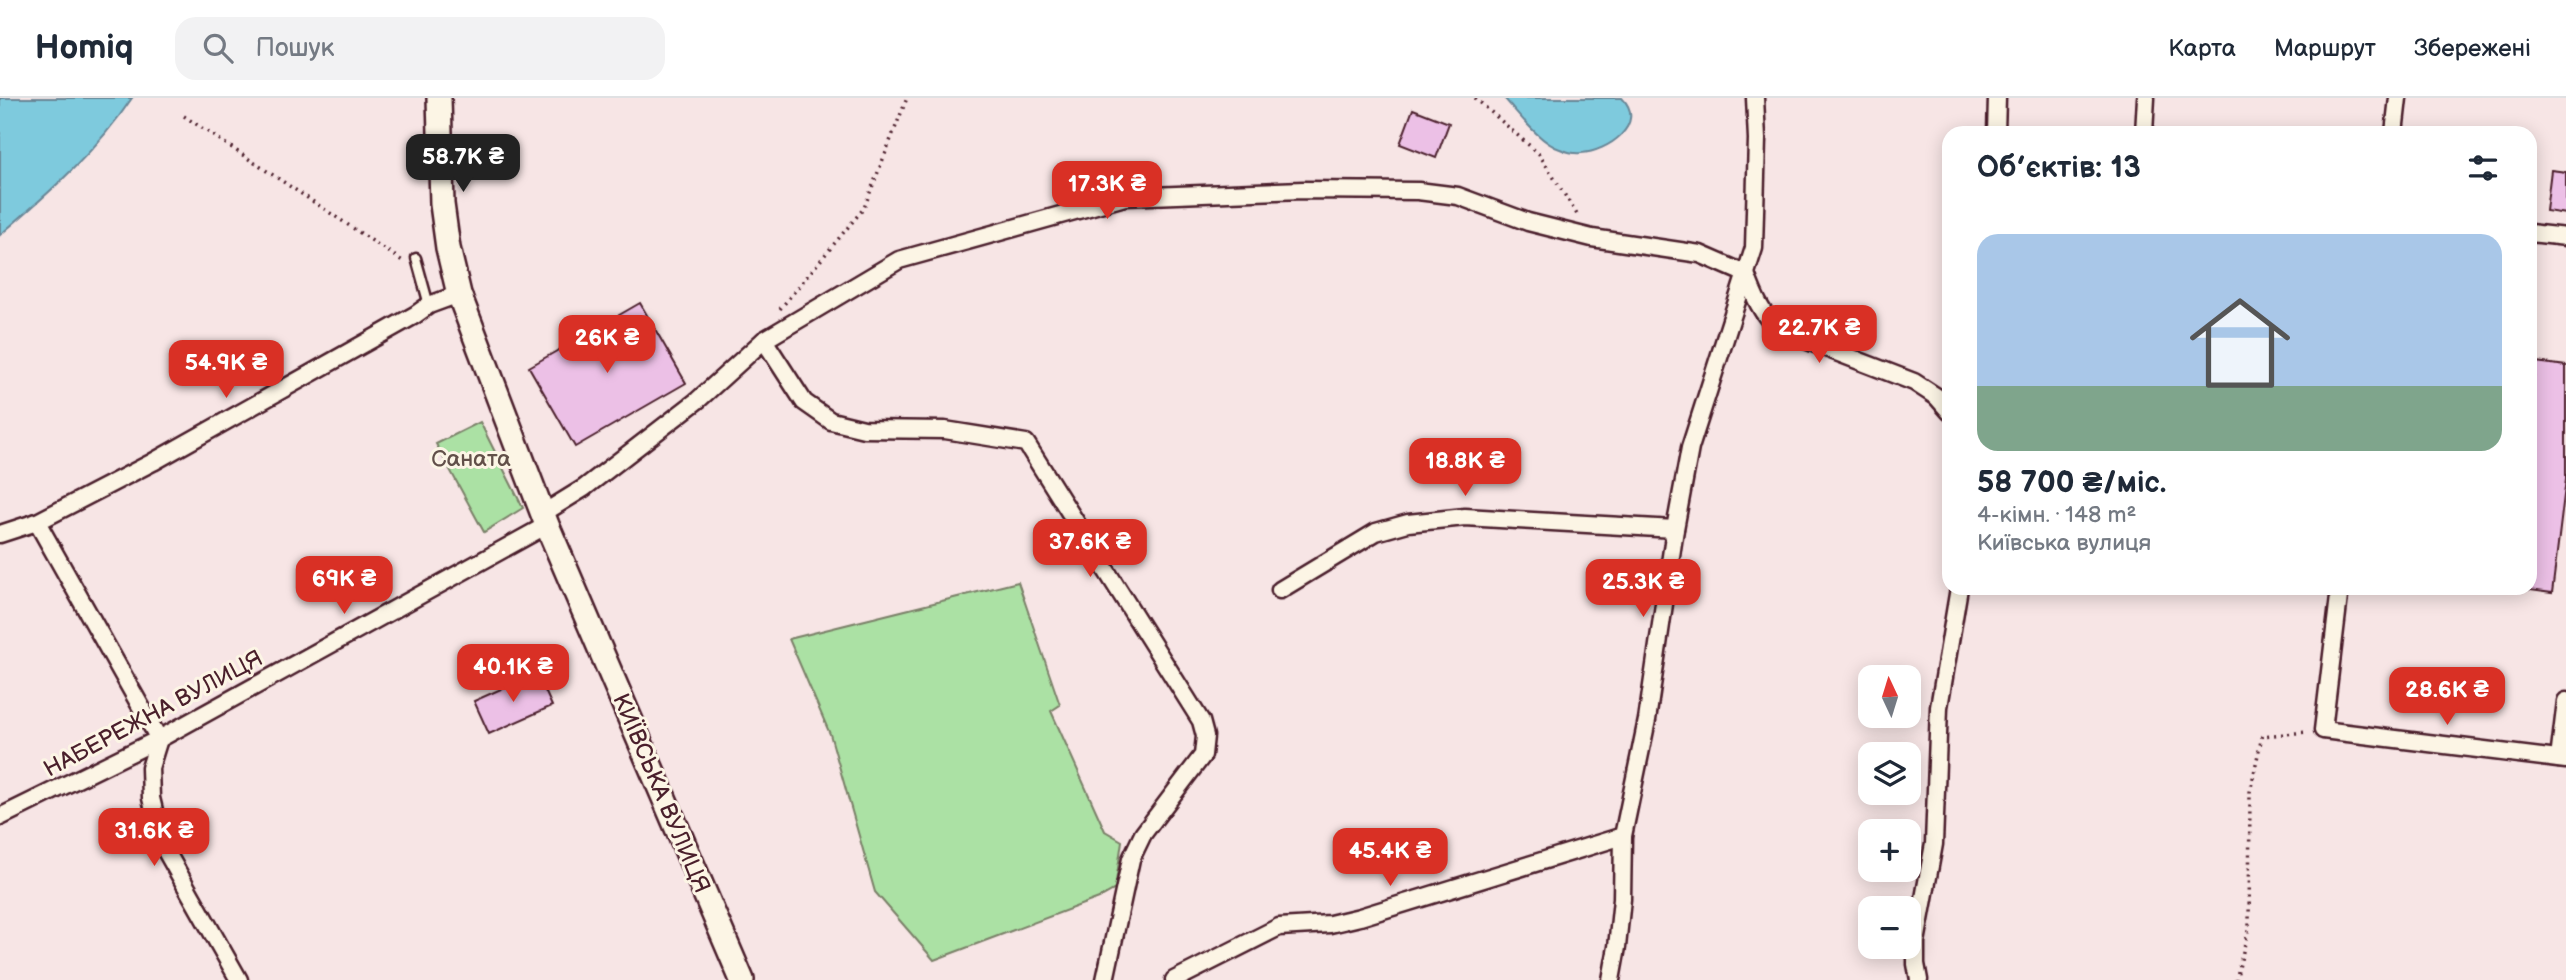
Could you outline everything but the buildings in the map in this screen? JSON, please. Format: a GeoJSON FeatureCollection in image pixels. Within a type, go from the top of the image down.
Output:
{"type":"FeatureCollection","features":[{"type":"Feature","properties":{"kind":"street","name":"КИЇВСЬКА ВУЛИЦЯ"},"geometry":{"type":"LineString","coordinates":[[439,98],[442,204],[448,248],[459,294],[544,519],[742,980]]}},
{"type":"Feature","properties":{"kind":"street"},"geometry":{"type":"LineString","coordinates":[[1611,980],[1618,947],[1622,899],[1623,836],[1647,720],[1675,529],[1690,448],[1754,248],[1757,139],[1755,98]]}},
{"type":"Feature","properties":{"kind":"street"},"geometry":{"type":"LineString","coordinates":[[1996,126],[1997,98]]}},
{"type":"Feature","properties":{"kind":"street"},"geometry":{"type":"LineString","coordinates":[[2144,126],[2146,98]]}},
{"type":"Feature","properties":{"kind":"street"},"geometry":{"type":"LineString","coordinates":[[2395,126],[2398,98]]}},
{"type":"Feature","properties":{"kind":"street","name":"НАБЕРЕЖНА ВУЛИЦЯ"},"geometry":{"type":"LineString","coordinates":[[0,817],[159,739],[544,519],[698,400],[767,338],[899,260],[1125,197],[1303,190],[1418,191],[1458,196],[1528,222],[1592,238],[1700,254],[1746,274]]}},
{"type":"Feature","properties":{"kind":"street"},"geometry":{"type":"LineString","coordinates":[[2537,234],[2566,237]]}},
{"type":"Feature","properties":{"kind":"street"},"geometry":{"type":"LineString","coordinates":[[1746,274],[1754,298],[1767,319],[1779,330],[1914,382],[1942,403]]}},
{"type":"Feature","properties":{"kind":"street"},"geometry":{"type":"LineString","coordinates":[[0,534],[37,522],[153,462],[415,316],[429,305],[459,294]]}},
{"type":"Feature","properties":{"kind":"street"},"geometry":{"type":"LineString","coordinates":[[767,338],[804,402],[831,421],[864,429],[945,430],[1026,443],[1201,721],[1205,736],[1203,755],[1143,834],[1132,859],[1105,980]]}},
{"type":"Feature","properties":{"kind":"street"},"geometry":{"type":"LineString","coordinates":[[1280,590],[1376,532],[1408,523],[1465,517],[1675,529]]}},
{"type":"Feature","properties":{"kind":"street"},"geometry":{"type":"LineString","coordinates":[[37,522],[159,739],[150,768],[150,797],[162,844],[239,980]]}},
{"type":"Feature","properties":{"kind":"street"},"geometry":{"type":"LineString","coordinates":[[1919,980],[1916,942],[1934,844],[1939,707],[1958,595]]}},
{"type":"Feature","properties":{"kind":"street"},"geometry":{"type":"LineString","coordinates":[[2339,595],[2323,730],[2563,759],[2566,701]]}},
{"type":"Feature","properties":{"kind":"street"},"geometry":{"type":"LineString","coordinates":[[1174,980],[1279,928],[1330,924],[1360,917],[1623,836]]}},
{"type":"Feature","properties":{"kind":"lane"},"geometry":{"type":"LineString","coordinates":[[416,258],[429,305]]}},
{"type":"Feature","properties":{"kind":"path"},"geometry":{"type":"LineString","coordinates":[[767,338],[769,322],[864,208],[907,98]]}},
{"type":"Feature","properties":{"kind":"path"},"geometry":{"type":"LineString","coordinates":[[1475,98],[1539,154],[1592,238]]}},
{"type":"Feature","properties":{"kind":"path"},"geometry":{"type":"LineString","coordinates":[[184,116],[217,135],[231,149],[419,270]]}},
{"type":"Feature","properties":{"kind":"path"},"geometry":{"type":"LineString","coordinates":[[2236,980],[2249,928],[2250,792],[2262,736],[2323,730]]}},
{"type":"Feature","properties":{"kind":"green space","name":"Саната"},"geometry":{"type":"Polygon","coordinates":[[[480,422],[523,508],[484,532],[436,444],[480,422]]]}},
{"type":"Feature","properties":{"kind":"green space"},"geometry":{"type":"Polygon","coordinates":[[[1018,582],[1060,705],[1051,711],[1105,831],[1122,841],[1115,889],[1099,898],[934,960],[875,892],[830,734],[789,639],[1018,582]]]}},
{"type":"Feature","properties":{"kind":"water"},"geometry":{"type":"Polygon","coordinates":[[[0,98],[132,98],[88,154],[0,235],[0,98]]]}},
{"type":"Feature","properties":{"kind":"water"},"geometry":{"type":"Polygon","coordinates":[[[1504,98],[1622,98],[1629,108],[1630,117],[1627,127],[1612,142],[1602,148],[1573,153],[1545,141],[1504,98]]]}}]}
